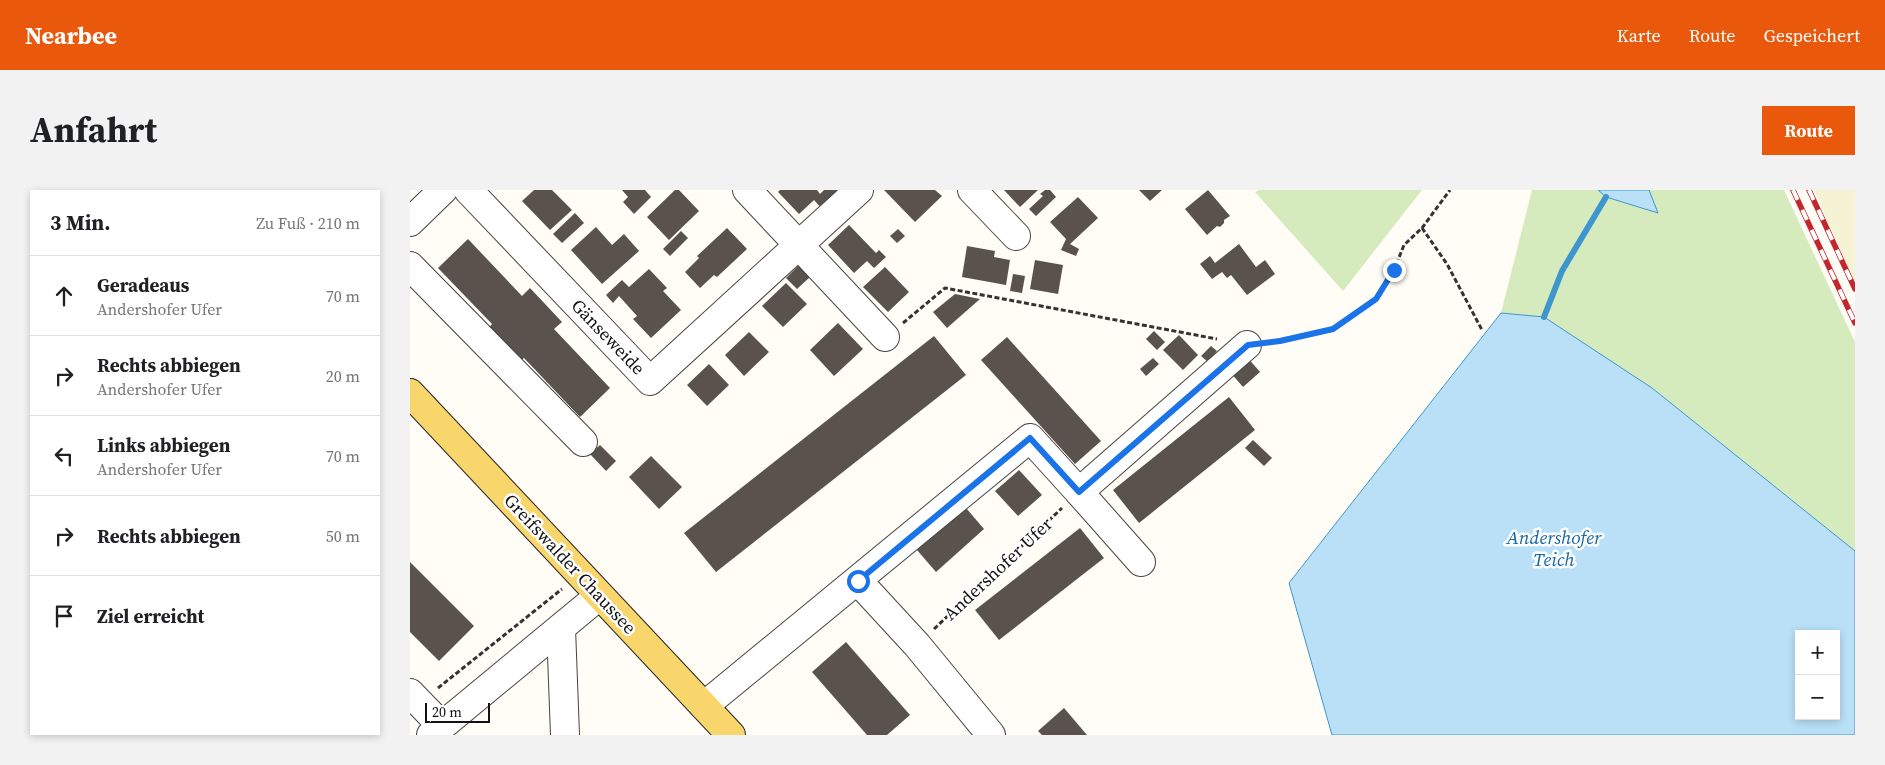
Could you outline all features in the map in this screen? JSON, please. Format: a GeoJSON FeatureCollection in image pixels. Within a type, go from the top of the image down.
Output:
{"type":"FeatureCollection","features":[{"type":"Feature","properties":{"kind":"main road","name":"Greifswalder Chaussee"},"geometry":{"type":"LineString","coordinates":[[410,392],[731,735]]}},
{"type":"Feature","properties":{"kind":"street"},"geometry":{"type":"LineString","coordinates":[[410,222],[443,190]]}},
{"type":"Feature","properties":{"kind":"street","name":"Gänseweide"},"geometry":{"type":"LineString","coordinates":[[468,190],[650,381],[800,246]]}},
{"type":"Feature","properties":{"kind":"street"},"geometry":{"type":"LineString","coordinates":[[747,190],[885,337]]}},
{"type":"Feature","properties":{"kind":"street"},"geometry":{"type":"LineString","coordinates":[[800,246],[859,190]]}},
{"type":"Feature","properties":{"kind":"street"},"geometry":{"type":"LineString","coordinates":[[972,190],[1016,236]]}},
{"type":"Feature","properties":{"kind":"street"},"geometry":{"type":"LineString","coordinates":[[410,266],[583,442]]}},
{"type":"Feature","properties":{"kind":"street"},"geometry":{"type":"LineString","coordinates":[[1079,492],[1248,345]]}},
{"type":"Feature","properties":{"kind":"street"},"geometry":{"type":"LineString","coordinates":[[704,706],[1030,438],[1141,562]]}},
{"type":"Feature","properties":{"kind":"street"},"geometry":{"type":"LineString","coordinates":[[858,581],[917,645],[991,735]]}},
{"type":"Feature","properties":{"kind":"street"},"geometry":{"type":"LineString","coordinates":[[415,698],[436,730],[599,596]]}},
{"type":"Feature","properties":{"kind":"street"},"geometry":{"type":"LineString","coordinates":[[561,628],[565,735]]}},
{"type":"Feature","properties":{"kind":"path"},"geometry":{"type":"LineString","coordinates":[[885,337],[945,288],[1248,345],[1280,341],[1333,329],[1376,299],[1394,270],[1404,245],[1422,228],[1450,190]]}},
{"type":"Feature","properties":{"kind":"path"},"geometry":{"type":"LineString","coordinates":[[1422,228],[1447,264],[1482,330]]}},
{"type":"Feature","properties":{"kind":"path","name":"Andershofer Ufer"},"geometry":{"type":"LineString","coordinates":[[917,645],[1079,492]]}},
{"type":"Feature","properties":{"kind":"path"},"geometry":{"type":"LineString","coordinates":[[415,698],[566,585]]}},
{"type":"Feature","properties":{"kind":"shaded area"},"geometry":{"type":"Polygon","coordinates":[[[1814,190],[1855,190],[1855,282],[1814,190]]]}},
{"type":"Feature","properties":{"kind":"green space"},"geometry":{"type":"Polygon","coordinates":[[[1259,190],[1422,190],[1343,291],[1255,192],[1259,190]]]}},
{"type":"Feature","properties":{"kind":"green space"},"geometry":{"type":"Polygon","coordinates":[[[1532,190],[1784,190],[1855,342],[1855,551],[1652,388],[1501,313],[1532,190]]]}},
{"type":"Feature","properties":{"kind":"water"},"geometry":{"type":"Polygon","coordinates":[[[1598,190],[1649,190],[1658,213],[1606,197],[1598,190]]]}},
{"type":"Feature","properties":{"kind":"water","name":"Andershofer Teich"},"geometry":{"type":"Polygon","coordinates":[[[1501,313],[1544,317],[1652,388],[1855,551],[1855,735],[1332,735],[1289,583],[1501,313]]]}},
{"type":"Feature","properties":{"kind":"building"},"geometry":{"type":"Polygon","coordinates":[[[534,190],[552,190],[572,210],[550,230],[522,201],[534,190]]]}},
{"type":"Feature","properties":{"kind":"building"},"geometry":{"type":"Polygon","coordinates":[[[622,190],[645,190],[651,197],[634,214],[623,202],[628,197],[622,190]]]}},
{"type":"Feature","properties":{"kind":"building"},"geometry":{"type":"Polygon","coordinates":[[[675,190],[679,190],[699,211],[669,240],[647,217],[675,190]]]}},
{"type":"Feature","properties":{"kind":"building"},"geometry":{"type":"Polygon","coordinates":[[[780,190],[817,190],[820,194],[824,190],[844,190],[823,210],[814,200],[799,214],[778,192],[780,190]]]}},
{"type":"Feature","properties":{"kind":"building"},"geometry":{"type":"Polygon","coordinates":[[[884,190],[935,190],[942,196],[915,222],[884,190]]]}},
{"type":"Feature","properties":{"kind":"building"},"geometry":{"type":"Polygon","coordinates":[[[1004,190],[1038,190],[1020,207],[1004,190]]]}},
{"type":"Feature","properties":{"kind":"building"},"geometry":{"type":"Polygon","coordinates":[[[1045,190],[1050,190],[1056,197],[1036,216],[1029,209],[1043,196],[1040,194],[1045,190]]]}},
{"type":"Feature","properties":{"kind":"building"},"geometry":{"type":"Polygon","coordinates":[[[1139,190],[1162,190],[1150,201],[1139,190]]]}},
{"type":"Feature","properties":{"kind":"building"},"geometry":{"type":"Polygon","coordinates":[[[1208,190],[1230,216],[1224,220],[1220,227],[1217,226],[1207,235],[1185,209],[1208,190]]]}},
{"type":"Feature","properties":{"kind":"building"},"geometry":{"type":"Polygon","coordinates":[[[1078,197],[1098,218],[1070,244],[1079,249],[1076,256],[1061,250],[1066,239],[1050,222],[1078,197]]]}},
{"type":"Feature","properties":{"kind":"building"},"geometry":{"type":"Polygon","coordinates":[[[575,213],[584,223],[562,243],[553,234],[575,213]]]}},
{"type":"Feature","properties":{"kind":"building"},"geometry":{"type":"Polygon","coordinates":[[[849,225],[876,253],[879,250],[886,257],[874,268],[867,261],[854,273],[828,245],[849,225]]]}},
{"type":"Feature","properties":{"kind":"building"},"geometry":{"type":"Polygon","coordinates":[[[596,227],[612,245],[624,234],[639,251],[602,284],[571,250],[596,227]]]}},
{"type":"Feature","properties":{"kind":"building"},"geometry":{"type":"Polygon","coordinates":[[[727,228],[747,249],[717,277],[714,275],[700,288],[685,272],[699,258],[697,256],[727,228]]]}},
{"type":"Feature","properties":{"kind":"building"},"geometry":{"type":"Polygon","coordinates":[[[898,229],[905,236],[897,243],[890,236],[898,229]]]}},
{"type":"Feature","properties":{"kind":"building"},"geometry":{"type":"Polygon","coordinates":[[[681,231],[688,238],[670,256],[663,249],[681,231]]]}},
{"type":"Feature","properties":{"kind":"building"},"geometry":{"type":"Polygon","coordinates":[[[468,239],[522,296],[530,288],[562,322],[554,329],[610,388],[580,417],[524,358],[519,362],[487,330],[492,324],[438,268],[468,239]]]}},
{"type":"Feature","properties":{"kind":"building"},"geometry":{"type":"Polygon","coordinates":[[[1239,244],[1256,267],[1265,260],[1275,274],[1247,295],[1231,275],[1227,278],[1222,272],[1212,279],[1200,264],[1210,256],[1215,263],[1239,244]]]}},
{"type":"Feature","properties":{"kind":"building"},"geometry":{"type":"Polygon","coordinates":[[[967,246],[995,251],[994,257],[1010,260],[1006,285],[962,277],[967,246]]]}},
{"type":"Feature","properties":{"kind":"building"},"geometry":{"type":"Polygon","coordinates":[[[1035,260],[1063,265],[1058,294],[1030,289],[1035,260]]]}},
{"type":"Feature","properties":{"kind":"building"},"geometry":{"type":"Polygon","coordinates":[[[799,265],[810,277],[797,289],[786,278],[799,265]]]}},
{"type":"Feature","properties":{"kind":"building"},"geometry":{"type":"Polygon","coordinates":[[[885,267],[909,292],[888,312],[863,287],[885,267]]]}},
{"type":"Feature","properties":{"kind":"building"},"geometry":{"type":"Polygon","coordinates":[[[649,269],[667,288],[663,291],[681,310],[651,338],[633,319],[637,316],[619,296],[613,303],[606,295],[622,280],[629,287],[649,269]]]}},
{"type":"Feature","properties":{"kind":"building"},"geometry":{"type":"Polygon","coordinates":[[[1013,274],[1025,276],[1022,293],[1010,291],[1013,274]]]}},
{"type":"Feature","properties":{"kind":"building"},"geometry":{"type":"Polygon","coordinates":[[[786,283],[807,304],[783,327],[762,306],[786,283]]]}},
{"type":"Feature","properties":{"kind":"building"},"geometry":{"type":"Polygon","coordinates":[[[955,294],[980,299],[947,328],[933,312],[955,294]]]}},
{"type":"Feature","properties":{"kind":"building"},"geometry":{"type":"Polygon","coordinates":[[[838,323],[863,349],[834,376],[810,350],[838,323]]]}},
{"type":"Feature","properties":{"kind":"building"},"geometry":{"type":"Polygon","coordinates":[[[1154,331],[1165,342],[1157,350],[1146,339],[1154,331]]]}},
{"type":"Feature","properties":{"kind":"building"},"geometry":{"type":"Polygon","coordinates":[[[749,332],[769,352],[744,376],[725,355],[749,332]]]}},
{"type":"Feature","properties":{"kind":"building"},"geometry":{"type":"Polygon","coordinates":[[[1179,335],[1198,355],[1183,370],[1163,350],[1179,335]]]}},
{"type":"Feature","properties":{"kind":"building"},"geometry":{"type":"Polygon","coordinates":[[[934,336],[966,375],[716,572],[684,533],[934,336]]]}},
{"type":"Feature","properties":{"kind":"building"},"geometry":{"type":"Polygon","coordinates":[[[1007,337],[1101,441],[1075,464],[981,360],[1007,337]]]}},
{"type":"Feature","properties":{"kind":"building"},"geometry":{"type":"Polygon","coordinates":[[[1211,346],[1217,351],[1208,362],[1201,356],[1211,346]]]}},
{"type":"Feature","properties":{"kind":"building"},"geometry":{"type":"Polygon","coordinates":[[[1247,357],[1260,372],[1243,387],[1230,372],[1247,357]]]}},
{"type":"Feature","properties":{"kind":"building"},"geometry":{"type":"Polygon","coordinates":[[[1153,358],[1159,364],[1146,376],[1140,369],[1153,358]]]}},
{"type":"Feature","properties":{"kind":"building"},"geometry":{"type":"Polygon","coordinates":[[[709,364],[729,385],[707,406],[687,385],[709,364]]]}},
{"type":"Feature","properties":{"kind":"building"},"geometry":{"type":"Polygon","coordinates":[[[1229,397],[1255,430],[1139,523],[1113,490],[1229,397]]]}},
{"type":"Feature","properties":{"kind":"building"},"geometry":{"type":"Polygon","coordinates":[[[1253,440],[1272,458],[1264,466],[1245,448],[1253,440]]]}},
{"type":"Feature","properties":{"kind":"building"},"geometry":{"type":"Polygon","coordinates":[[[600,445],[616,461],[606,471],[590,454],[600,445]]]}},
{"type":"Feature","properties":{"kind":"building"},"geometry":{"type":"Polygon","coordinates":[[[651,456],[682,487],[659,509],[629,477],[651,456]]]}},
{"type":"Feature","properties":{"kind":"building"},"geometry":{"type":"Polygon","coordinates":[[[1019,470],[1042,495],[1018,516],[995,491],[1019,470]]]}},
{"type":"Feature","properties":{"kind":"building"},"geometry":{"type":"Polygon","coordinates":[[[966,508],[984,529],[936,572],[917,550],[966,508]]]}},
{"type":"Feature","properties":{"kind":"building"},"geometry":{"type":"Polygon","coordinates":[[[1080,528],[1104,558],[999,640],[975,610],[1080,528]]]}},
{"type":"Feature","properties":{"kind":"building"},"geometry":{"type":"Polygon","coordinates":[[[410,562],[474,626],[439,661],[410,632],[410,562]]]}},
{"type":"Feature","properties":{"kind":"building"},"geometry":{"type":"Polygon","coordinates":[[[846,642],[910,715],[887,735],[867,735],[812,672],[846,642]]]}},
{"type":"Feature","properties":{"kind":"building"},"geometry":{"type":"Polygon","coordinates":[[[1064,708],[1087,735],[1042,735],[1038,731],[1064,708]]]}},
{"type":"Feature","properties":{"kind":"waterway"},"geometry":{"type":"LineString","coordinates":[[1544,317],[1562,271],[1606,197]]}},
{"type":"Feature","properties":{"kind":"railway"},"geometry":{"type":"LineString","coordinates":[[1793,190],[1855,323]]}},
{"type":"Feature","properties":{"kind":"railway"},"geometry":{"type":"LineString","coordinates":[[1809,190],[1855,289]]}},
{"type":"Feature","properties":{"kind":"route"},"geometry":{"type":"LineString","coordinates":[[858,581],[1030,438],[1079,492],[1248,345],[1280,341],[1333,329],[1350,315],[1376,299],[1394,270]]}}]}
